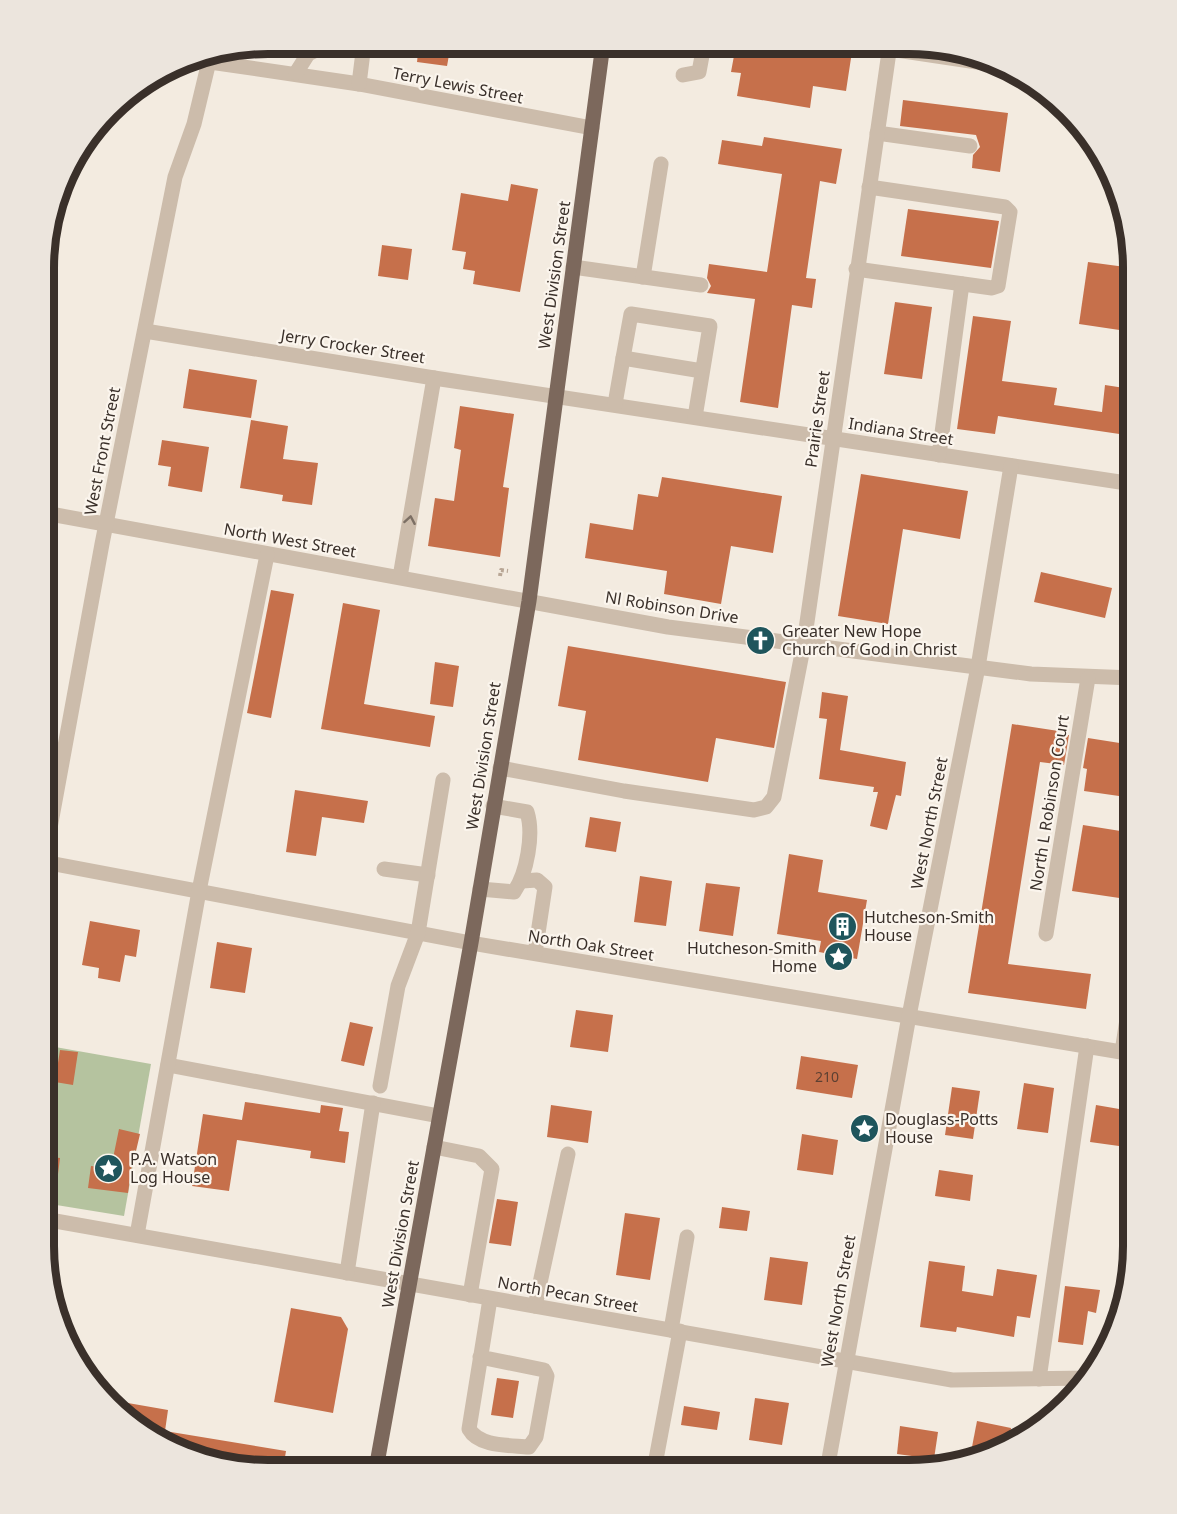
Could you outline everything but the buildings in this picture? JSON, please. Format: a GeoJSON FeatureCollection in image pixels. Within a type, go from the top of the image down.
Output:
{"type":"FeatureCollection","features":[{"type":"Feature","properties":{"kind":"main road","name":"West Division Street"},"geometry":{"type":"LineString","coordinates":[[378,1460],[471,943],[529,601],[602,54]]}},
{"type":"Feature","properties":{"kind":"street"},"geometry":{"type":"LineString","coordinates":[[296,74],[308,54]]}},
{"type":"Feature","properties":{"kind":"street"},"geometry":{"type":"LineString","coordinates":[[359,84],[363,54]]}},
{"type":"Feature","properties":{"kind":"street"},"geometry":{"type":"LineString","coordinates":[[682,75],[699,72],[702,54]]}},
{"type":"Feature","properties":{"kind":"street","name":"Prairie Street"},"geometry":{"type":"LineString","coordinates":[[500,768],[624,791],[754,810],[766,807],[774,797],[804,643],[856,269],[889,54]]}},
{"type":"Feature","properties":{"kind":"street","name":"Terry Lewis Street"},"geometry":{"type":"LineString","coordinates":[[221,59],[592,128]]}},
{"type":"Feature","properties":{"kind":"street","name":"West Front Street"},"geometry":{"type":"LineString","coordinates":[[54,807],[106,524],[175,177],[194,124],[209,62]]}},
{"type":"Feature","properties":{"kind":"street"},"geometry":{"type":"LineString","coordinates":[[877,133],[970,146]]}},
{"type":"Feature","properties":{"kind":"street"},"geometry":{"type":"LineString","coordinates":[[643,277],[661,164]]}},
{"type":"Feature","properties":{"kind":"street"},"geometry":{"type":"LineString","coordinates":[[856,269],[992,288],[998,286],[1010,212],[1005,207],[869,187]]}},
{"type":"Feature","properties":{"kind":"street"},"geometry":{"type":"LineString","coordinates":[[573,267],[701,285]]}},
{"type":"Feature","properties":{"kind":"street"},"geometry":{"type":"LineString","coordinates":[[939,455],[962,284]]}},
{"type":"Feature","properties":{"kind":"street"},"geometry":{"type":"LineString","coordinates":[[615,404],[631,314],[710,326],[695,417]]}},
{"type":"Feature","properties":{"kind":"street","name":"Jerry Crocker Street"},"geometry":{"type":"LineString","coordinates":[[145,331],[434,378],[556,395]]}},
{"type":"Feature","properties":{"kind":"street"},"geometry":{"type":"LineString","coordinates":[[623,358],[702,371]]}},
{"type":"Feature","properties":{"kind":"street"},"geometry":{"type":"LineString","coordinates":[[400,578],[434,378]]}},
{"type":"Feature","properties":{"kind":"street","name":"Indiana Street"},"geometry":{"type":"LineString","coordinates":[[556,395],[1123,483]]}},
{"type":"Feature","properties":{"kind":"street","name":"West North Street"},"geometry":{"type":"LineString","coordinates":[[829,1460],[909,1016],[978,667],[1011,466]]}},
{"type":"Feature","properties":{"kind":"street","name":"North West Street"},"geometry":{"type":"LineString","coordinates":[[54,515],[529,601]]}},
{"type":"Feature","properties":{"kind":"street"},"geometry":{"type":"LineString","coordinates":[[137,1235],[199,891],[267,555]]}},
{"type":"Feature","properties":{"kind":"street","name":"Nl Robinson Drive"},"geometry":{"type":"LineString","coordinates":[[529,601],[668,627],[978,667],[1088,678],[1123,678]]}},
{"type":"Feature","properties":{"kind":"street","name":"North L Robinson Court"},"geometry":{"type":"LineString","coordinates":[[1046,934],[1088,678]]}},
{"type":"Feature","properties":{"kind":"street"},"geometry":{"type":"LineString","coordinates":[[380,1086],[398,986],[418,933],[443,780]]}},
{"type":"Feature","properties":{"kind":"street"},"geometry":{"type":"LineString","coordinates":[[480,889],[514,892],[522,881],[531,823],[527,812],[494,806]]}},
{"type":"Feature","properties":{"kind":"street","name":"North Oak Street"},"geometry":{"type":"LineString","coordinates":[[54,863],[471,943],[1123,1052]]}},
{"type":"Feature","properties":{"kind":"street"},"geometry":{"type":"LineString","coordinates":[[384,868],[428,875]]}},
{"type":"Feature","properties":{"kind":"street"},"geometry":{"type":"LineString","coordinates":[[522,881],[537,880],[545,887],[535,953]]}},
{"type":"Feature","properties":{"kind":"street"},"geometry":{"type":"LineString","coordinates":[[1039,1379],[1087,1046]]}},
{"type":"Feature","properties":{"kind":"street"},"geometry":{"type":"LineString","coordinates":[[168,1065],[439,1116]]}},
{"type":"Feature","properties":{"kind":"street"},"geometry":{"type":"LineString","coordinates":[[347,1273],[373,1103]]}},
{"type":"Feature","properties":{"kind":"street"},"geometry":{"type":"LineString","coordinates":[[434,1147],[479,1156],[492,1169],[470,1295]]}},
{"type":"Feature","properties":{"kind":"street"},"geometry":{"type":"LineString","coordinates":[[535,1306],[568,1154]]}},
{"type":"Feature","properties":{"kind":"street","name":"North Pecan Street"},"geometry":{"type":"LineString","coordinates":[[54,1221],[409,1285],[846,1359],[952,1380],[1077,1378]]}},
{"type":"Feature","properties":{"kind":"street"},"geometry":{"type":"LineString","coordinates":[[656,1460],[687,1237]]}},
{"type":"Feature","properties":{"kind":"street"},"geometry":{"type":"LineString","coordinates":[[480,1357],[544,1370],[547,1376],[536,1437],[529,1448],[486,1442],[473,1436],[469,1430],[480,1357],[490,1299]]}},
{"type":"Feature","properties":{"kind":"path"},"geometry":{"type":"LineString","coordinates":[[500,576],[501,570],[508,571]]}},
{"type":"Feature","properties":{"kind":"green space"},"geometry":{"type":"Polygon","coordinates":[[[54,1047],[151,1064],[124,1216],[54,1205],[54,1047]]]}},
{"type":"Feature","properties":{"kind":"place","name":"Greater New Hope Church of God in Christ"},"geometry":{"type":"Point","coordinates":[761,640]}},
{"type":"Feature","properties":{"kind":"place","name":"Hutcheson-Smith House"},"geometry":{"type":"Point","coordinates":[843,926]}},
{"type":"Feature","properties":{"kind":"place","name":"Hutcheson-Smith Home"},"geometry":{"type":"Point","coordinates":[838,957]}},
{"type":"Feature","properties":{"kind":"place","name":"Douglass-Potts House"},"geometry":{"type":"Point","coordinates":[864,1128]}},
{"type":"Feature","properties":{"kind":"place","name":"P.A. Watson Log House"},"geometry":{"type":"Point","coordinates":[109,1168]}}]}
